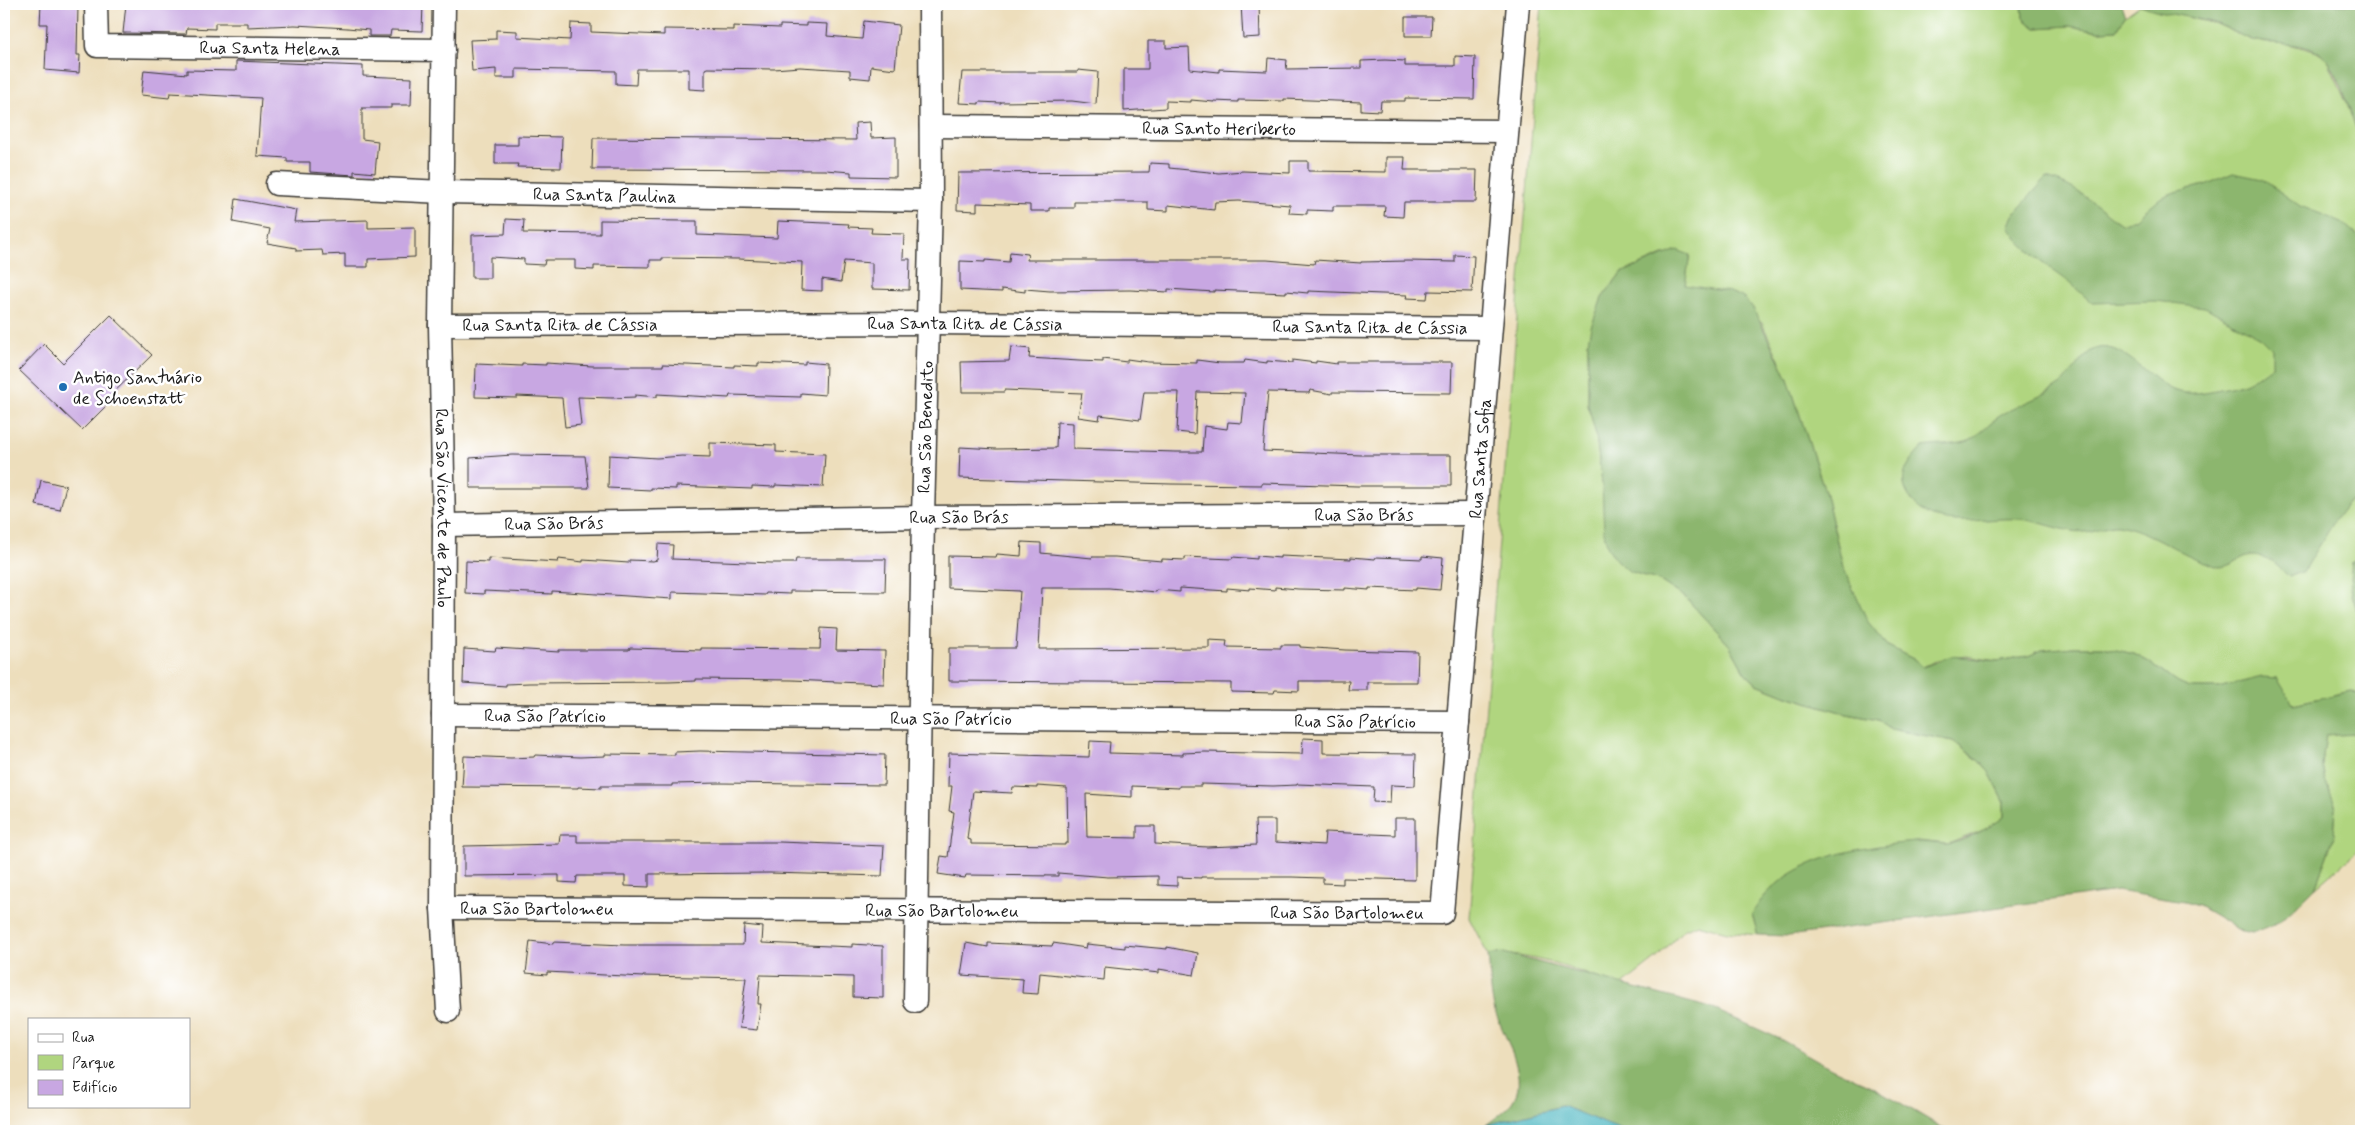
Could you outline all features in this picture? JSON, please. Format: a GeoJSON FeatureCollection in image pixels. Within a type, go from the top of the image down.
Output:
{"type":"FeatureCollection","features":[{"type":"Feature","properties":{"kind":"street","name":"Rua Santa Helena"},"geometry":{"type":"LineString","coordinates":[[96,4],[97,46],[444,50]]}},
{"type":"Feature","properties":{"kind":"street","name":"Rua São Vicente de Paulo"},"geometry":{"type":"LineString","coordinates":[[444,4],[440,325],[444,525],[442,908],[448,1010]]}},
{"type":"Feature","properties":{"kind":"street","name":"Rua São Benedito"},"geometry":{"type":"LineString","coordinates":[[915,1001],[921,717],[922,517],[931,201],[930,4]]}},
{"type":"Feature","properties":{"kind":"street","name":"Rua Santa Sofia"},"geometry":{"type":"LineString","coordinates":[[1442,913],[1518,4]]}},
{"type":"Feature","properties":{"kind":"street","name":"Rua Santo Heriberto"},"geometry":{"type":"LineString","coordinates":[[930,126],[1507,131]]}},
{"type":"Feature","properties":{"kind":"street","name":"Rua Santa Paulina"},"geometry":{"type":"LineString","coordinates":[[277,184],[443,192],[931,201]]}},
{"type":"Feature","properties":{"kind":"street","name":"Rua Santa Rita de Cássia"},"geometry":{"type":"LineString","coordinates":[[440,325],[928,323],[1490,328]]}},
{"type":"Feature","properties":{"kind":"street","name":"Rua São Brás"},"geometry":{"type":"LineString","coordinates":[[444,525],[922,517],[1475,514]]}},
{"type":"Feature","properties":{"kind":"street","name":"Rua São Patrício"},"geometry":{"type":"LineString","coordinates":[[443,716],[921,717],[1458,722]]}},
{"type":"Feature","properties":{"kind":"street","name":"Rua São Bartolomeu"},"geometry":{"type":"LineString","coordinates":[[442,908],[1442,913]]}},
{"type":"Feature","properties":{"kind":"green space"},"geometry":{"type":"Polygon","coordinates":[[[1542,4],[2022,4],[2023,18],[2036,28],[2069,26],[2100,31],[2117,30],[2125,16],[2140,5],[2219,25],[2249,39],[2266,43],[2282,42],[2314,51],[2328,60],[2347,103],[2361,142],[2361,556],[2352,562],[2352,594],[2361,624],[2361,696],[2352,691],[2293,704],[2285,692],[2247,681],[2218,688],[2189,688],[2174,681],[2149,662],[2134,654],[2103,647],[2042,650],[2028,656],[1997,661],[1966,656],[1937,660],[1923,667],[1915,660],[1888,646],[1868,623],[1843,567],[1826,495],[1788,379],[1762,323],[1700,288],[1685,285],[1690,255],[1663,255],[1621,273],[1602,298],[1588,342],[1588,405],[1596,435],[1602,484],[1629,571],[1660,581],[1686,598],[1730,646],[1745,673],[1757,684],[1787,696],[1847,714],[1879,720],[1891,729],[1953,741],[1978,760],[1989,772],[2004,801],[2004,817],[1991,827],[1948,844],[1918,841],[1752,914],[1758,935],[1727,932],[1698,924],[1683,930],[1658,957],[1621,986],[1556,964],[1521,956],[1488,955],[1469,918],[1542,4]]]}},
{"type":"Feature","properties":{"kind":"green space"},"geometry":{"type":"Polygon","coordinates":[[[2022,4],[2121,4],[2125,16],[2117,30],[2100,31],[2069,26],[2036,28],[2023,18],[2022,4]]]}},
{"type":"Feature","properties":{"kind":"green space"},"geometry":{"type":"Polygon","coordinates":[[[2139,4],[2361,4],[2361,142],[2338,77],[2321,54],[2302,46],[2252,40],[2217,24],[2157,11],[2139,4]]]}},
{"type":"Feature","properties":{"kind":"green space"},"geometry":{"type":"Polygon","coordinates":[[[2233,173],[2262,179],[2300,206],[2342,222],[2361,239],[2361,495],[2346,505],[2337,517],[2304,571],[2289,577],[2271,561],[2253,555],[2244,557],[2227,566],[2219,567],[2194,558],[2140,531],[2117,525],[2084,532],[2017,519],[1956,521],[1928,514],[1917,506],[1907,493],[1904,480],[1907,468],[1923,447],[1955,444],[1971,440],[2002,415],[2061,384],[2070,376],[2081,360],[2095,349],[2115,350],[2135,362],[2164,385],[2185,393],[2197,393],[2242,384],[2261,375],[2272,366],[2272,349],[2261,338],[2205,307],[2156,301],[2092,303],[2068,281],[2041,262],[2018,240],[2009,227],[2015,213],[2046,178],[2077,191],[2121,224],[2135,219],[2160,198],[2175,192],[2205,185],[2233,173]]]}},
{"type":"Feature","properties":{"kind":"green space"},"geometry":{"type":"Polygon","coordinates":[[[1677,250],[1690,255],[1685,285],[1730,292],[1744,298],[1754,310],[1788,379],[1826,495],[1843,567],[1868,622],[1888,646],[1915,660],[1923,667],[1951,656],[1997,661],[2028,656],[2042,650],[2103,647],[2134,654],[2149,662],[2174,681],[2189,688],[2218,688],[2262,677],[2277,678],[2293,704],[2352,691],[2361,696],[2361,728],[2354,733],[2326,735],[2322,765],[2325,780],[2336,807],[2334,837],[2315,888],[2281,921],[2252,933],[2237,930],[2199,906],[2117,891],[1788,936],[1758,935],[1752,914],[1766,895],[1782,880],[1802,868],[1823,859],[1869,847],[1915,842],[1946,844],[1959,841],[2004,817],[2004,801],[1989,772],[1978,760],[1953,741],[1891,729],[1879,720],[1847,714],[1787,696],[1757,684],[1745,673],[1730,646],[1686,598],[1660,581],[1629,571],[1617,561],[1608,548],[1604,533],[1602,484],[1596,435],[1588,405],[1588,342],[1591,327],[1602,298],[1621,273],[1677,250]]]}},
{"type":"Feature","properties":{"kind":"green space"},"geometry":{"type":"Polygon","coordinates":[[[2361,556],[2361,624],[2352,594],[2350,578],[2352,562],[2361,556]]]}},
{"type":"Feature","properties":{"kind":"green space"},"geometry":{"type":"Polygon","coordinates":[[[2361,728],[2361,848],[2315,888],[2334,837],[2336,807],[2325,780],[2322,765],[2326,734],[2354,733],[2361,728]]]}},
{"type":"Feature","properties":{"kind":"green space"},"geometry":{"type":"Polygon","coordinates":[[[1504,953],[1711,1008],[1780,1039],[1831,1068],[1875,1088],[1948,1131],[1624,1131],[1561,1106],[1486,1125],[1508,1107],[1518,1089],[1516,1065],[1497,1018],[1491,988],[1488,955],[1504,953]]]}},
{"type":"Feature","properties":{"kind":"water"},"geometry":{"type":"Polygon","coordinates":[[[1562,1106],[1624,1131],[1476,1131],[1486,1125],[1562,1106]]]}},
{"type":"Feature","properties":{"kind":"building"},"geometry":{"type":"Polygon","coordinates":[[[41,4],[78,5],[77,55],[80,55],[79,73],[45,70],[47,24],[40,24],[41,4]]]}},
{"type":"Feature","properties":{"kind":"building"},"geometry":{"type":"Polygon","coordinates":[[[126,4],[423,4],[422,31],[391,30],[390,36],[369,36],[369,30],[347,28],[295,25],[247,27],[247,23],[215,23],[215,29],[187,28],[186,34],[123,33],[126,4]]]}},
{"type":"Feature","properties":{"kind":"building"},"geometry":{"type":"Polygon","coordinates":[[[1241,4],[1259,4],[1260,37],[1243,38],[1241,4]]]}},
{"type":"Feature","properties":{"kind":"building"},"geometry":{"type":"Polygon","coordinates":[[[1405,17],[1432,17],[1431,36],[1405,36],[1405,17]]]}},
{"type":"Feature","properties":{"kind":"building"},"geometry":{"type":"Polygon","coordinates":[[[864,21],[899,25],[895,69],[871,66],[870,79],[850,77],[850,70],[800,67],[774,69],[707,68],[705,69],[705,90],[689,89],[689,69],[637,69],[636,85],[616,84],[616,71],[516,69],[516,78],[496,78],[496,69],[472,71],[470,40],[496,39],[496,30],[517,31],[517,37],[570,40],[571,23],[591,24],[591,32],[664,35],[664,29],[733,30],[733,26],[780,28],[780,25],[806,26],[806,23],[828,24],[827,36],[862,39],[864,21]]]}},
{"type":"Feature","properties":{"kind":"building"},"geometry":{"type":"Polygon","coordinates":[[[1148,41],[1166,41],[1166,48],[1189,47],[1190,69],[1219,72],[1219,69],[1267,71],[1268,58],[1287,60],[1286,69],[1361,68],[1361,61],[1385,60],[1405,61],[1405,66],[1455,66],[1455,56],[1475,57],[1474,99],[1405,98],[1405,101],[1381,101],[1380,111],[1361,110],[1361,102],[1284,99],[1284,101],[1238,100],[1238,102],[1166,101],[1166,108],[1124,111],[1124,69],[1148,69],[1148,41]]]}},
{"type":"Feature","properties":{"kind":"building"},"geometry":{"type":"Polygon","coordinates":[[[236,61],[363,66],[363,76],[412,78],[411,105],[391,105],[391,108],[362,108],[362,139],[378,141],[375,173],[354,171],[354,175],[310,172],[310,162],[287,162],[287,158],[257,156],[261,98],[170,93],[169,98],[141,95],[144,70],[187,74],[187,70],[236,71],[236,61]]]}},
{"type":"Feature","properties":{"kind":"building"},"geometry":{"type":"Polygon","coordinates":[[[1078,70],[1098,72],[1096,104],[1072,101],[959,103],[962,72],[1078,72],[1078,70]]]}},
{"type":"Feature","properties":{"kind":"building"},"geometry":{"type":"Polygon","coordinates":[[[870,122],[871,138],[896,137],[896,177],[851,176],[851,172],[825,170],[592,169],[593,138],[856,140],[855,123],[870,122]]]}},
{"type":"Feature","properties":{"kind":"building"},"geometry":{"type":"Polygon","coordinates":[[[518,136],[562,137],[561,168],[517,167],[518,164],[495,164],[495,145],[518,145],[518,136]]]}},
{"type":"Feature","properties":{"kind":"building"},"geometry":{"type":"Polygon","coordinates":[[[1386,157],[1405,157],[1404,170],[1477,170],[1476,202],[1404,202],[1403,217],[1384,216],[1385,206],[1333,206],[1333,211],[1307,210],[1307,214],[1289,213],[1290,205],[1239,201],[1215,202],[1214,210],[1168,205],[1168,211],[1148,210],[1148,202],[1074,202],[1074,208],[1049,208],[1049,211],[1030,211],[1030,205],[977,203],[977,211],[957,210],[958,173],[1149,172],[1150,163],[1169,164],[1169,168],[1219,173],[1243,171],[1290,173],[1290,161],[1308,161],[1308,171],[1386,172],[1386,157]]]}},
{"type":"Feature","properties":{"kind":"building"},"geometry":{"type":"Polygon","coordinates":[[[236,199],[296,210],[294,222],[368,220],[368,228],[415,227],[415,257],[368,259],[368,267],[345,267],[345,254],[323,255],[322,250],[296,251],[296,248],[267,243],[270,229],[233,222],[236,199]]]}},
{"type":"Feature","properties":{"kind":"building"},"geometry":{"type":"Polygon","coordinates":[[[506,219],[524,220],[523,233],[600,234],[600,220],[697,221],[697,235],[777,238],[778,221],[849,224],[848,227],[872,228],[871,233],[904,234],[903,259],[910,259],[909,290],[872,289],[872,263],[844,261],[841,282],[822,279],[822,291],[801,290],[802,262],[739,259],[662,258],[662,260],[650,260],[650,267],[594,266],[594,270],[575,269],[575,260],[545,260],[544,265],[524,264],[524,259],[490,257],[490,278],[472,278],[472,235],[505,234],[506,219]]]}},
{"type":"Feature","properties":{"kind":"building"},"geometry":{"type":"Polygon","coordinates":[[[1010,252],[1028,254],[1027,260],[1267,260],[1314,264],[1315,260],[1361,263],[1455,262],[1455,255],[1474,256],[1472,292],[1428,291],[1427,299],[1406,298],[1407,295],[1308,291],[1308,293],[1286,291],[1286,293],[1168,289],[1168,292],[1130,290],[1050,291],[1025,289],[1025,292],[1002,289],[1002,292],[960,290],[960,261],[985,262],[985,260],[1009,262],[1010,252]]]}},
{"type":"Feature","properties":{"kind":"building"},"geometry":{"type":"Polygon","coordinates":[[[111,315],[152,355],[104,402],[107,405],[82,430],[19,370],[44,344],[63,363],[111,315]]]}},
{"type":"Feature","properties":{"kind":"building"},"geometry":{"type":"Polygon","coordinates":[[[1011,347],[1030,349],[1029,358],[1103,362],[1103,359],[1127,362],[1127,359],[1148,362],[1197,363],[1197,360],[1220,363],[1244,363],[1245,360],[1267,363],[1267,361],[1292,363],[1292,360],[1337,364],[1337,362],[1452,362],[1451,393],[1332,392],[1332,394],[1310,390],[1309,393],[1268,392],[1263,451],[1361,455],[1451,455],[1451,486],[1262,483],[1262,485],[1171,484],[959,478],[960,447],[996,449],[1056,448],[1057,422],[1073,423],[1073,449],[1176,452],[1202,452],[1204,426],[1227,429],[1228,422],[1242,423],[1245,393],[1197,392],[1195,434],[1177,432],[1179,392],[1144,392],[1140,420],[1100,415],[1099,420],[1078,417],[1082,393],[1004,390],[1004,392],[962,392],[961,362],[1009,361],[1011,347]]]}},
{"type":"Feature","properties":{"kind":"building"},"geometry":{"type":"Polygon","coordinates":[[[805,362],[826,364],[825,395],[801,393],[801,397],[730,395],[729,398],[657,394],[657,397],[635,395],[635,397],[612,398],[578,397],[581,425],[565,427],[562,398],[475,397],[476,364],[522,366],[522,364],[546,365],[546,363],[592,366],[663,366],[663,364],[734,367],[734,365],[758,366],[758,363],[805,365],[805,362]]]}},
{"type":"Feature","properties":{"kind":"building"},"geometry":{"type":"Polygon","coordinates":[[[710,443],[776,445],[776,452],[825,454],[823,487],[775,485],[775,487],[752,486],[752,489],[676,486],[676,489],[651,488],[651,490],[608,488],[609,455],[657,458],[682,456],[710,457],[710,443]]]}},
{"type":"Feature","properties":{"kind":"building"},"geometry":{"type":"Polygon","coordinates":[[[512,455],[585,456],[589,488],[470,488],[470,458],[512,455]]]}},
{"type":"Feature","properties":{"kind":"building"},"geometry":{"type":"Polygon","coordinates":[[[41,480],[66,486],[60,510],[36,505],[41,480]]]}},
{"type":"Feature","properties":{"kind":"building"},"geometry":{"type":"Polygon","coordinates":[[[1022,542],[1041,543],[1041,553],[1092,558],[1115,557],[1162,561],[1162,559],[1185,560],[1185,557],[1257,559],[1257,556],[1351,559],[1351,557],[1375,559],[1376,557],[1422,559],[1422,556],[1443,558],[1440,590],[1345,588],[1345,590],[1275,587],[1275,590],[1227,588],[1227,591],[1180,588],[1180,592],[1156,590],[1156,592],[1109,588],[1042,588],[1039,649],[1209,648],[1209,640],[1227,641],[1226,647],[1281,648],[1281,645],[1300,645],[1300,647],[1345,650],[1418,652],[1417,682],[1367,682],[1367,690],[1348,690],[1349,681],[1299,681],[1299,691],[1275,690],[1274,693],[1231,692],[1231,683],[949,681],[949,648],[1016,648],[1020,591],[948,588],[948,556],[996,557],[997,554],[1021,556],[1022,542]]]}},
{"type":"Feature","properties":{"kind":"building"},"geometry":{"type":"Polygon","coordinates":[[[658,544],[673,545],[672,559],[795,563],[796,559],[886,559],[885,592],[790,591],[790,594],[766,593],[765,595],[672,592],[672,599],[552,591],[552,594],[484,591],[484,594],[465,593],[466,561],[488,562],[488,558],[558,562],[559,559],[583,562],[583,560],[629,563],[629,560],[653,561],[657,560],[658,544]]]}},
{"type":"Feature","properties":{"kind":"building"},"geometry":{"type":"Polygon","coordinates":[[[821,628],[837,629],[836,650],[885,651],[884,684],[792,680],[696,679],[696,681],[669,682],[529,683],[506,684],[506,686],[463,683],[464,649],[495,651],[496,648],[559,652],[559,650],[629,650],[630,648],[701,650],[701,648],[820,649],[821,628]]]}},
{"type":"Feature","properties":{"kind":"building"},"geometry":{"type":"Polygon","coordinates":[[[1303,738],[1323,739],[1323,753],[1416,754],[1415,786],[1391,785],[1390,803],[1373,802],[1374,787],[1297,784],[1273,786],[1201,784],[1201,786],[1179,786],[1179,788],[1132,786],[1132,797],[1086,794],[1087,837],[1137,838],[1137,826],[1155,826],[1155,844],[1207,847],[1256,845],[1255,820],[1275,820],[1275,842],[1324,845],[1325,832],[1395,835],[1395,818],[1415,818],[1415,880],[1343,878],[1343,884],[1323,883],[1323,878],[1177,877],[1177,886],[1158,885],[1158,876],[1108,877],[1058,873],[1058,876],[966,875],[965,878],[938,874],[941,856],[948,857],[954,812],[949,811],[952,786],[948,786],[949,753],[1089,757],[1090,741],[1110,742],[1109,753],[1183,755],[1183,753],[1205,752],[1302,754],[1303,738]],[[1013,787],[1012,793],[973,791],[967,839],[971,840],[971,844],[1065,845],[1065,843],[1068,843],[1067,788],[1013,787]]]}},
{"type":"Feature","properties":{"kind":"building"},"geometry":{"type":"Polygon","coordinates":[[[675,752],[885,755],[884,785],[720,783],[672,784],[672,786],[601,786],[601,788],[462,787],[464,756],[511,758],[534,757],[535,755],[580,757],[605,756],[605,754],[675,755],[675,752]]]}},
{"type":"Feature","properties":{"kind":"building"},"geometry":{"type":"Polygon","coordinates":[[[560,835],[577,835],[577,842],[779,842],[884,846],[882,876],[770,873],[649,874],[649,887],[625,886],[625,876],[577,876],[576,883],[559,882],[559,875],[464,876],[464,846],[559,844],[560,835]]]}},
{"type":"Feature","properties":{"kind":"building"},"geometry":{"type":"Polygon","coordinates":[[[744,925],[763,927],[762,943],[852,947],[852,944],[883,946],[883,998],[853,997],[853,977],[760,975],[758,1004],[761,1004],[757,1030],[739,1028],[746,978],[643,977],[547,972],[547,975],[526,973],[530,941],[553,944],[553,942],[624,945],[743,945],[744,925]]]}},
{"type":"Feature","properties":{"kind":"building"},"geometry":{"type":"Polygon","coordinates":[[[966,943],[988,947],[988,943],[1052,946],[1053,943],[1086,948],[1087,944],[1125,948],[1125,945],[1167,949],[1167,947],[1198,953],[1194,975],[1159,969],[1159,973],[1105,967],[1104,980],[1040,973],[1038,994],[1022,993],[1023,979],[961,975],[966,943]]]}},
{"type":"Feature","properties":{"kind":"place","name":"Antigo Santuário de Schoenstatt"},"geometry":{"type":"Point","coordinates":[63,387]}}]}
